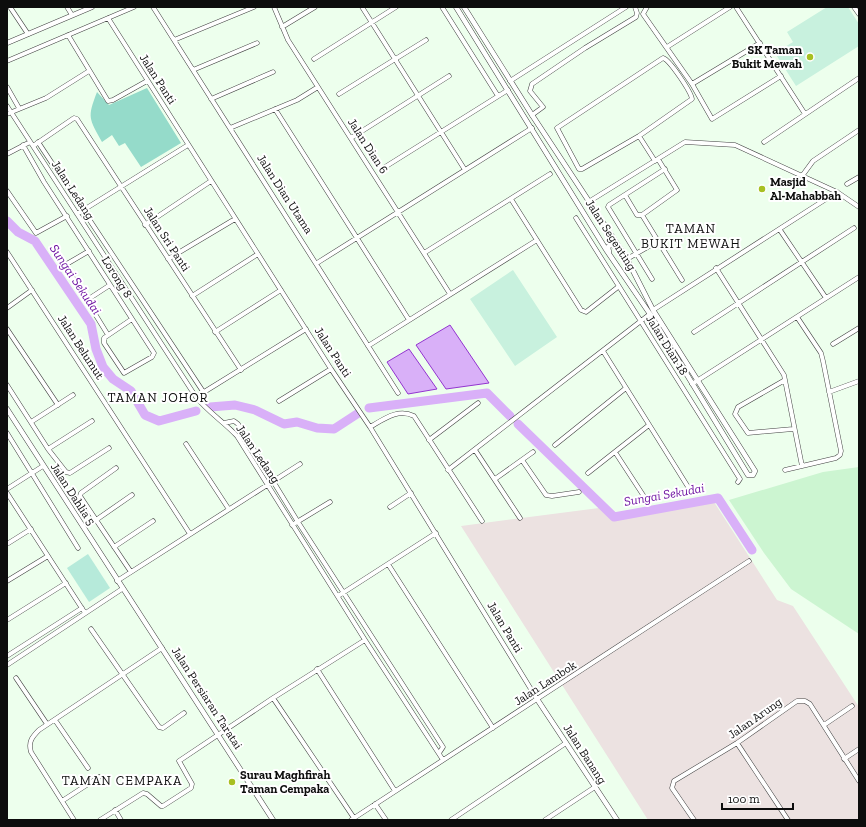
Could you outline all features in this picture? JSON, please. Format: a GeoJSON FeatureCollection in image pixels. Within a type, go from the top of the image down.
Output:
{"type":"FeatureCollection","features":[{"type":"Feature","properties":{"kind":"street"},"geometry":{"type":"LineString","coordinates":[[10,7],[28,34]]}},
{"type":"Feature","properties":{"kind":"street"},"geometry":{"type":"LineString","coordinates":[[67,7],[72,15]]}},
{"type":"Feature","properties":{"kind":"street"},"geometry":{"type":"LineString","coordinates":[[7,43],[92,7]]}},
{"type":"Feature","properties":{"kind":"street"},"geometry":{"type":"LineString","coordinates":[[7,61],[134,7]]}},
{"type":"Feature","properties":{"kind":"street","name":"Jalan Dian Utama"},"geometry":{"type":"LineString","coordinates":[[153,7],[317,263],[398,393]]}},
{"type":"Feature","properties":{"kind":"street"},"geometry":{"type":"LineString","coordinates":[[174,40],[254,7]]}},
{"type":"Feature","properties":{"kind":"street","name":"Jalan Dian 6"},"geometry":{"type":"LineString","coordinates":[[274,7],[288,40],[450,294]]}},
{"type":"Feature","properties":{"kind":"street"},"geometry":{"type":"LineString","coordinates":[[282,27],[315,7]]}},
{"type":"Feature","properties":{"kind":"street"},"geometry":{"type":"LineString","coordinates":[[362,7],[465,170]]}},
{"type":"Feature","properties":{"kind":"street"},"geometry":{"type":"LineString","coordinates":[[314,59],[396,7]]}},
{"type":"Feature","properties":{"kind":"street"},"geometry":{"type":"LineString","coordinates":[[442,7],[498,96]]}},
{"type":"Feature","properties":{"kind":"street","name":"Jalan Segenting"},"geometry":{"type":"LineString","coordinates":[[456,7],[609,254],[652,312],[698,380],[755,471],[753,475],[748,475],[692,384],[652,312],[627,259],[617,246],[590,201],[510,81],[464,7]]}},
{"type":"Feature","properties":{"kind":"street"},"geometry":{"type":"LineString","coordinates":[[510,81],[626,7]]}},
{"type":"Feature","properties":{"kind":"street"},"geometry":{"type":"LineString","coordinates":[[532,115],[543,107],[530,91],[532,84],[585,48],[636,17],[637,13],[635,7]]}},
{"type":"Feature","properties":{"kind":"street"},"geometry":{"type":"LineString","coordinates":[[647,7],[643,14],[692,84],[712,119],[781,76]]}},
{"type":"Feature","properties":{"kind":"street"},"geometry":{"type":"LineString","coordinates":[[667,47],[730,7]]}},
{"type":"Feature","properties":{"kind":"street"},"geometry":{"type":"LineString","coordinates":[[736,7],[805,114]]}},
{"type":"Feature","properties":{"kind":"street"},"geometry":{"type":"LineString","coordinates":[[854,7],[859,14]]}},
{"type":"Feature","properties":{"kind":"street","name":"Jalan Panti"},"geometry":{"type":"LineString","coordinates":[[108,18],[331,369],[370,427],[537,699]]}},
{"type":"Feature","properties":{"kind":"street"},"geometry":{"type":"LineString","coordinates":[[68,35],[108,102],[147,81]]}},
{"type":"Feature","properties":{"kind":"street"},"geometry":{"type":"LineString","coordinates":[[339,94],[426,40]]}},
{"type":"Feature","properties":{"kind":"street"},"geometry":{"type":"LineString","coordinates":[[193,70],[257,43]]}},
{"type":"Feature","properties":{"kind":"street"},"geometry":{"type":"LineString","coordinates":[[692,84],[760,43]]}},
{"type":"Feature","properties":{"kind":"street"},"geometry":{"type":"LineString","coordinates":[[663,58],[667,60],[680,77],[692,100],[639,136],[582,169],[579,168],[557,128],[663,58]]}},
{"type":"Feature","properties":{"kind":"street"},"geometry":{"type":"LineString","coordinates":[[9,113],[46,98],[89,71]]}},
{"type":"Feature","properties":{"kind":"street"},"geometry":{"type":"LineString","coordinates":[[211,99],[273,72]]}},
{"type":"Feature","properties":{"kind":"street"},"geometry":{"type":"LineString","coordinates":[[351,138],[449,76]]}},
{"type":"Feature","properties":{"kind":"street"},"geometry":{"type":"LineString","coordinates":[[764,142],[859,78]]}},
{"type":"Feature","properties":{"kind":"street"},"geometry":{"type":"LineString","coordinates":[[230,128],[297,100],[318,87]]}},
{"type":"Feature","properties":{"kind":"street"},"geometry":{"type":"LineString","coordinates":[[7,88],[19,108]]}},
{"type":"Feature","properties":{"kind":"street"},"geometry":{"type":"LineString","coordinates":[[386,168],[508,90]]}},
{"type":"Feature","properties":{"kind":"street","name":"Jalan Ledang"},"geometry":{"type":"LineString","coordinates":[[7,106],[9,113],[31,144],[196,397],[210,413],[224,423],[237,436],[365,640],[443,760]]}},
{"type":"Feature","properties":{"kind":"street"},"geometry":{"type":"LineString","coordinates":[[275,109],[409,320]]}},
{"type":"Feature","properties":{"kind":"street","name":"Jalan Sri Panti"},"geometry":{"type":"LineString","coordinates":[[38,142],[74,118],[77,119],[241,370]]}},
{"type":"Feature","properties":{"kind":"street"},"geometry":{"type":"LineString","coordinates":[[317,263],[532,128]]}},
{"type":"Feature","properties":{"kind":"street"},"geometry":{"type":"LineString","coordinates":[[802,176],[813,161],[859,130]]}},
{"type":"Feature","properties":{"kind":"street"},"geometry":{"type":"LineString","coordinates":[[625,195],[637,215],[642,215],[677,190],[665,169],[656,160],[639,136]]}},
{"type":"Feature","properties":{"kind":"street"},"geometry":{"type":"LineString","coordinates":[[7,154],[23,145],[38,142],[84,209],[204,393]]}},
{"type":"Feature","properties":{"kind":"street"},"geometry":{"type":"LineString","coordinates":[[590,201],[685,142],[729,144],[770,160],[837,192],[859,207]]}},
{"type":"Feature","properties":{"kind":"street","name":"Lorong 8"},"geometry":{"type":"LineString","coordinates":[[23,145],[154,353],[152,357],[126,373],[123,373],[104,343],[106,336]]}},
{"type":"Feature","properties":{"kind":"street"},"geometry":{"type":"LineString","coordinates":[[77,214],[188,145]]}},
{"type":"Feature","properties":{"kind":"street"},"geometry":{"type":"LineString","coordinates":[[652,279],[609,210],[609,205],[665,169]]}},
{"type":"Feature","properties":{"kind":"street"},"geometry":{"type":"LineString","coordinates":[[424,253],[550,174]]}},
{"type":"Feature","properties":{"kind":"street"},"geometry":{"type":"LineString","coordinates":[[847,184],[858,180]]}},
{"type":"Feature","properties":{"kind":"street"},"geometry":{"type":"LineString","coordinates":[[146,224],[212,182]]}},
{"type":"Feature","properties":{"kind":"street"},"geometry":{"type":"LineString","coordinates":[[7,191],[36,233],[67,216]]}},
{"type":"Feature","properties":{"kind":"street"},"geometry":{"type":"LineString","coordinates":[[448,470],[652,312],[716,268],[780,230],[837,192]]}},
{"type":"Feature","properties":{"kind":"street"},"geometry":{"type":"LineString","coordinates":[[511,198],[583,312],[586,312],[618,287]]}},
{"type":"Feature","properties":{"kind":"street"},"geometry":{"type":"LineString","coordinates":[[642,215],[682,280]]}},
{"type":"Feature","properties":{"kind":"street","name":"Jalan Dian 18"},"geometry":{"type":"LineString","coordinates":[[576,218],[740,479],[738,482]]}},
{"type":"Feature","properties":{"kind":"street"},"geometry":{"type":"LineString","coordinates":[[168,259],[235,219]]}},
{"type":"Feature","properties":{"kind":"street"},"geometry":{"type":"LineString","coordinates":[[592,227],[598,231],[601,230],[602,221]]}},
{"type":"Feature","properties":{"kind":"street"},"geometry":{"type":"LineString","coordinates":[[694,332],[854,228]]}},
{"type":"Feature","properties":{"kind":"street"},"geometry":{"type":"LineString","coordinates":[[780,230],[826,298]]}},
{"type":"Feature","properties":{"kind":"street"},"geometry":{"type":"LineString","coordinates":[[368,346],[537,240]]}},
{"type":"Feature","properties":{"kind":"street"},"geometry":{"type":"LineString","coordinates":[[627,259],[658,241]]}},
{"type":"Feature","properties":{"kind":"street"},"geometry":{"type":"LineString","coordinates":[[609,254],[608,247],[610,244],[617,246]]}},
{"type":"Feature","properties":{"kind":"street"},"geometry":{"type":"LineString","coordinates":[[89,250],[65,266],[87,300],[106,336],[132,318]]}},
{"type":"Feature","properties":{"kind":"street","name":"Jalan Belumut"},"geometry":{"type":"LineString","coordinates":[[7,252],[190,534]]}},
{"type":"Feature","properties":{"kind":"street"},"geometry":{"type":"LineString","coordinates":[[192,296],[258,254]]}},
{"type":"Feature","properties":{"kind":"street"},"geometry":{"type":"LineString","coordinates":[[716,268],[784,375],[793,429],[802,466]]}},
{"type":"Feature","properties":{"kind":"street"},"geometry":{"type":"LineString","coordinates":[[692,384],[859,277]]}},
{"type":"Feature","properties":{"kind":"street"},"geometry":{"type":"LineString","coordinates":[[87,300],[110,285]]}},
{"type":"Feature","properties":{"kind":"street"},"geometry":{"type":"LineString","coordinates":[[7,308],[32,290]]}},
{"type":"Feature","properties":{"kind":"street"},"geometry":{"type":"LineString","coordinates":[[215,332],[281,290]]}},
{"type":"Feature","properties":{"kind":"street"},"geometry":{"type":"LineString","coordinates":[[136,305],[144,301]]}},
{"type":"Feature","properties":{"kind":"street"},"geometry":{"type":"LineString","coordinates":[[785,470],[836,458],[840,455],[821,353],[797,317]]}},
{"type":"Feature","properties":{"kind":"street"},"geometry":{"type":"LineString","coordinates":[[833,344],[859,328]]}},
{"type":"Feature","properties":{"kind":"street"},"geometry":{"type":"LineString","coordinates":[[7,329],[58,405]]}},
{"type":"Feature","properties":{"kind":"street"},"geometry":{"type":"LineString","coordinates":[[196,397],[306,329]]}},
{"type":"Feature","properties":{"kind":"street"},"geometry":{"type":"LineString","coordinates":[[603,350],[690,490]]}},
{"type":"Feature","properties":{"kind":"street"},"geometry":{"type":"LineString","coordinates":[[279,401],[331,369]]}},
{"type":"Feature","properties":{"kind":"street"},"geometry":{"type":"LineString","coordinates":[[784,380],[738,407],[735,414],[748,433],[793,429]]}},
{"type":"Feature","properties":{"kind":"street"},"geometry":{"type":"LineString","coordinates":[[829,392],[859,381]]}},
{"type":"Feature","properties":{"kind":"street","name":"Jalan Dahlia 5"},"geometry":{"type":"LineString","coordinates":[[7,385],[64,471],[70,473],[109,448]]}},
{"type":"Feature","properties":{"kind":"street"},"geometry":{"type":"LineString","coordinates":[[555,445],[626,388]]}},
{"type":"Feature","properties":{"kind":"street"},"geometry":{"type":"LineString","coordinates":[[31,422],[73,395]]}},
{"type":"Feature","properties":{"kind":"street"},"geometry":{"type":"LineString","coordinates":[[429,440],[478,403]]}},
{"type":"Feature","properties":{"kind":"street","name":"Jalan Dahlia 5"},"geometry":{"type":"LineString","coordinates":[[7,409],[122,589]]}},
{"type":"Feature","properties":{"kind":"street"},"geometry":{"type":"LineString","coordinates":[[370,427],[392,415],[410,414],[414,416],[482,520]]}},
{"type":"Feature","properties":{"kind":"street"},"geometry":{"type":"LineString","coordinates":[[48,449],[92,421]]}},
{"type":"Feature","properties":{"kind":"street"},"geometry":{"type":"LineString","coordinates":[[224,423],[234,421],[238,424],[298,522],[443,747],[439,753]]}},
{"type":"Feature","properties":{"kind":"street"},"geometry":{"type":"LineString","coordinates":[[588,473],[649,425]]}},
{"type":"Feature","properties":{"kind":"street"},"geometry":{"type":"LineString","coordinates":[[7,433],[78,548]]}},
{"type":"Feature","properties":{"kind":"street"},"geometry":{"type":"LineString","coordinates":[[186,444],[228,508]]}},
{"type":"Feature","properties":{"kind":"street"},"geometry":{"type":"LineString","coordinates":[[475,450],[520,518]]}},
{"type":"Feature","properties":{"kind":"street"},"geometry":{"type":"LineString","coordinates":[[495,479],[533,452]]}},
{"type":"Feature","properties":{"kind":"street"},"geometry":{"type":"LineString","coordinates":[[615,452],[645,498]]}},
{"type":"Feature","properties":{"kind":"street"},"geometry":{"type":"LineString","coordinates":[[522,460],[546,495],[552,496],[579,492]]}},
{"type":"Feature","properties":{"kind":"street"},"geometry":{"type":"LineString","coordinates":[[117,581],[228,508],[300,464]]}},
{"type":"Feature","properties":{"kind":"street"},"geometry":{"type":"LineString","coordinates":[[7,489],[43,466]]}},
{"type":"Feature","properties":{"kind":"street"},"geometry":{"type":"LineString","coordinates":[[116,468],[80,493],[80,498],[131,572]]}},
{"type":"Feature","properties":{"kind":"street"},"geometry":{"type":"LineString","coordinates":[[7,493],[85,613]]}},
{"type":"Feature","properties":{"kind":"street"},"geometry":{"type":"LineString","coordinates":[[390,507],[411,493]]}},
{"type":"Feature","properties":{"kind":"street"},"geometry":{"type":"LineString","coordinates":[[96,520],[132,495]]}},
{"type":"Feature","properties":{"kind":"street"},"geometry":{"type":"LineString","coordinates":[[292,525],[330,502]]}},
{"type":"Feature","properties":{"kind":"street"},"geometry":{"type":"LineString","coordinates":[[114,547],[153,521]]}},
{"type":"Feature","properties":{"kind":"street"},"geometry":{"type":"LineString","coordinates":[[7,544],[31,529]]}},
{"type":"Feature","properties":{"kind":"street"},"geometry":{"type":"LineString","coordinates":[[338,596],[436,533]]}},
{"type":"Feature","properties":{"kind":"street"},"geometry":{"type":"LineString","coordinates":[[7,581],[48,556]]}},
{"type":"Feature","properties":{"kind":"street","name":"Jalan Lambok"},"geometry":{"type":"LineString","coordinates":[[352,819],[749,561]]}},
{"type":"Feature","properties":{"kind":"street"},"geometry":{"type":"LineString","coordinates":[[388,564],[493,728]]}},
{"type":"Feature","properties":{"kind":"street"},"geometry":{"type":"LineString","coordinates":[[7,620],[66,583]]}},
{"type":"Feature","properties":{"kind":"street"},"geometry":{"type":"LineString","coordinates":[[82,608],[7,657],[8,664],[122,589]]}},
{"type":"Feature","properties":{"kind":"street","name":"Jalan Persiaran Taratai"},"geometry":{"type":"LineString","coordinates":[[122,589],[273,820]]}},
{"type":"Feature","properties":{"kind":"street"},"geometry":{"type":"LineString","coordinates":[[91,629],[159,727],[163,728],[184,713]]}},
{"type":"Feature","properties":{"kind":"street"},"geometry":{"type":"LineString","coordinates":[[100,820],[143,793],[147,794],[160,806],[163,806],[191,788],[192,784],[179,762],[218,734],[318,668],[365,640]]}},
{"type":"Feature","properties":{"kind":"street"},"geometry":{"type":"LineString","coordinates":[[74,820],[30,748],[33,736],[47,724],[162,648]]}},
{"type":"Feature","properties":{"kind":"street"},"geometry":{"type":"LineString","coordinates":[[318,668],[395,791]]}},
{"type":"Feature","properties":{"kind":"street"},"geometry":{"type":"LineString","coordinates":[[16,678],[47,724]]}},
{"type":"Feature","properties":{"kind":"street"},"geometry":{"type":"LineString","coordinates":[[273,698],[352,819]]}},
{"type":"Feature","properties":{"kind":"street","name":"Jalan Banang"},"geometry":{"type":"LineString","coordinates":[[537,699],[616,820]]}},
{"type":"Feature","properties":{"kind":"street","name":"Jalan Arung"},"geometry":{"type":"LineString","coordinates":[[694,820],[672,788],[671,785],[674,781],[737,743],[797,701],[805,701],[810,704],[859,781]]}},
{"type":"Feature","properties":{"kind":"street"},"geometry":{"type":"LineString","coordinates":[[824,725],[852,706]]}},
{"type":"Feature","properties":{"kind":"street"},"geometry":{"type":"LineString","coordinates":[[55,720],[88,768]]}},
{"type":"Feature","properties":{"kind":"street"},"geometry":{"type":"LineString","coordinates":[[451,820],[566,743]]}},
{"type":"Feature","properties":{"kind":"street"},"geometry":{"type":"LineString","coordinates":[[737,743],[788,820]]}},
{"type":"Feature","properties":{"kind":"street"},"geometry":{"type":"LineString","coordinates":[[844,759],[859,749]]}},
{"type":"Feature","properties":{"kind":"street"},"geometry":{"type":"LineString","coordinates":[[62,801],[100,777]]}},
{"type":"Feature","properties":{"kind":"street"},"geometry":{"type":"LineString","coordinates":[[545,820],[595,787]]}},
{"type":"Feature","properties":{"kind":"street"},"geometry":{"type":"LineString","coordinates":[[375,804],[386,820]]}},
{"type":"Feature","properties":{"kind":"street"},"geometry":{"type":"LineString","coordinates":[[115,810],[121,820]]}},
{"type":"Feature","properties":{"kind":"shaded area"},"geometry":{"type":"Polygon","coordinates":[[[147,88],[181,143],[141,167],[125,143],[119,146],[112,135],[102,142],[94,128],[91,113],[97,92],[109,105],[147,88]]]}},
{"type":"Feature","properties":{"kind":"shaded area"},"geometry":{"type":"Polygon","coordinates":[[[450,325],[489,383],[446,389],[416,345],[450,325]]]}},
{"type":"Feature","properties":{"kind":"shaded area"},"geometry":{"type":"Polygon","coordinates":[[[409,349],[437,389],[408,394],[387,362],[409,349]]]}},
{"type":"Feature","properties":{"kind":"shaded area"},"geometry":{"type":"Polygon","coordinates":[[[714,502],[777,600],[793,606],[859,707],[859,820],[648,820],[461,526],[599,508],[612,520],[714,502]]]}},
{"type":"Feature","properties":{"kind":"shaded area"},"geometry":{"type":"Polygon","coordinates":[[[88,554],[110,588],[89,602],[67,568],[88,554]]]}},
{"type":"Feature","properties":{"kind":"green space","name":"SK Taman Bukit Mewah"},"geometry":{"type":"Polygon","coordinates":[[[827,7],[848,7],[859,24],[859,46],[796,86],[775,53],[793,42],[787,32],[827,7]]]}},
{"type":"Feature","properties":{"kind":"green space"},"geometry":{"type":"Polygon","coordinates":[[[513,270],[557,337],[515,366],[470,299],[513,270]]]}},
{"type":"Feature","properties":{"kind":"green space"},"geometry":{"type":"Polygon","coordinates":[[[859,467],[859,634],[791,589],[764,553],[729,500],[823,472],[859,467]]]}},
{"type":"Feature","properties":{"kind":"waterway","name":"Sungai Sekudai"},"geometry":{"type":"LineString","coordinates":[[7,221],[18,232],[35,241],[91,324],[96,349],[103,367],[113,379],[131,391],[145,415],[159,421],[196,411]]}},
{"type":"Feature","properties":{"kind":"waterway","name":"Sungai Sekudai"},"geometry":{"type":"LineString","coordinates":[[369,408],[487,393],[510,416]]}},
{"type":"Feature","properties":{"kind":"waterway","name":"Sungai Sekudai"},"geometry":{"type":"LineString","coordinates":[[210,407],[235,405],[255,410],[284,424],[297,422],[317,428],[334,429],[357,414]]}},
{"type":"Feature","properties":{"kind":"waterway","name":"Sungai Sekudai"},"geometry":{"type":"LineString","coordinates":[[518,424],[614,517],[718,498],[752,550]]}},
{"type":"Feature","properties":{"kind":"place","name":"SK Taman Bukit Mewah"},"geometry":{"type":"Point","coordinates":[810,57]}},
{"type":"Feature","properties":{"kind":"place","name":"Masjid Al-Mahabbah"},"geometry":{"type":"Point","coordinates":[762,189]}},
{"type":"Feature","properties":{"kind":"place","name":"Surau Maghfirah Taman Cempaka"},"geometry":{"type":"Point","coordinates":[232,782]}},
{"type":"Feature","properties":{"kind":"district","name":"TAMAN BUKIT MEWAH"},"geometry":{"type":"Point","coordinates":[691,236]}},
{"type":"Feature","properties":{"kind":"district","name":"TAMAN JOHOR"},"geometry":{"type":"Point","coordinates":[158,397]}},
{"type":"Feature","properties":{"kind":"district","name":"TAMAN CEMPAKA"},"geometry":{"type":"Point","coordinates":[122,780]}}]}
